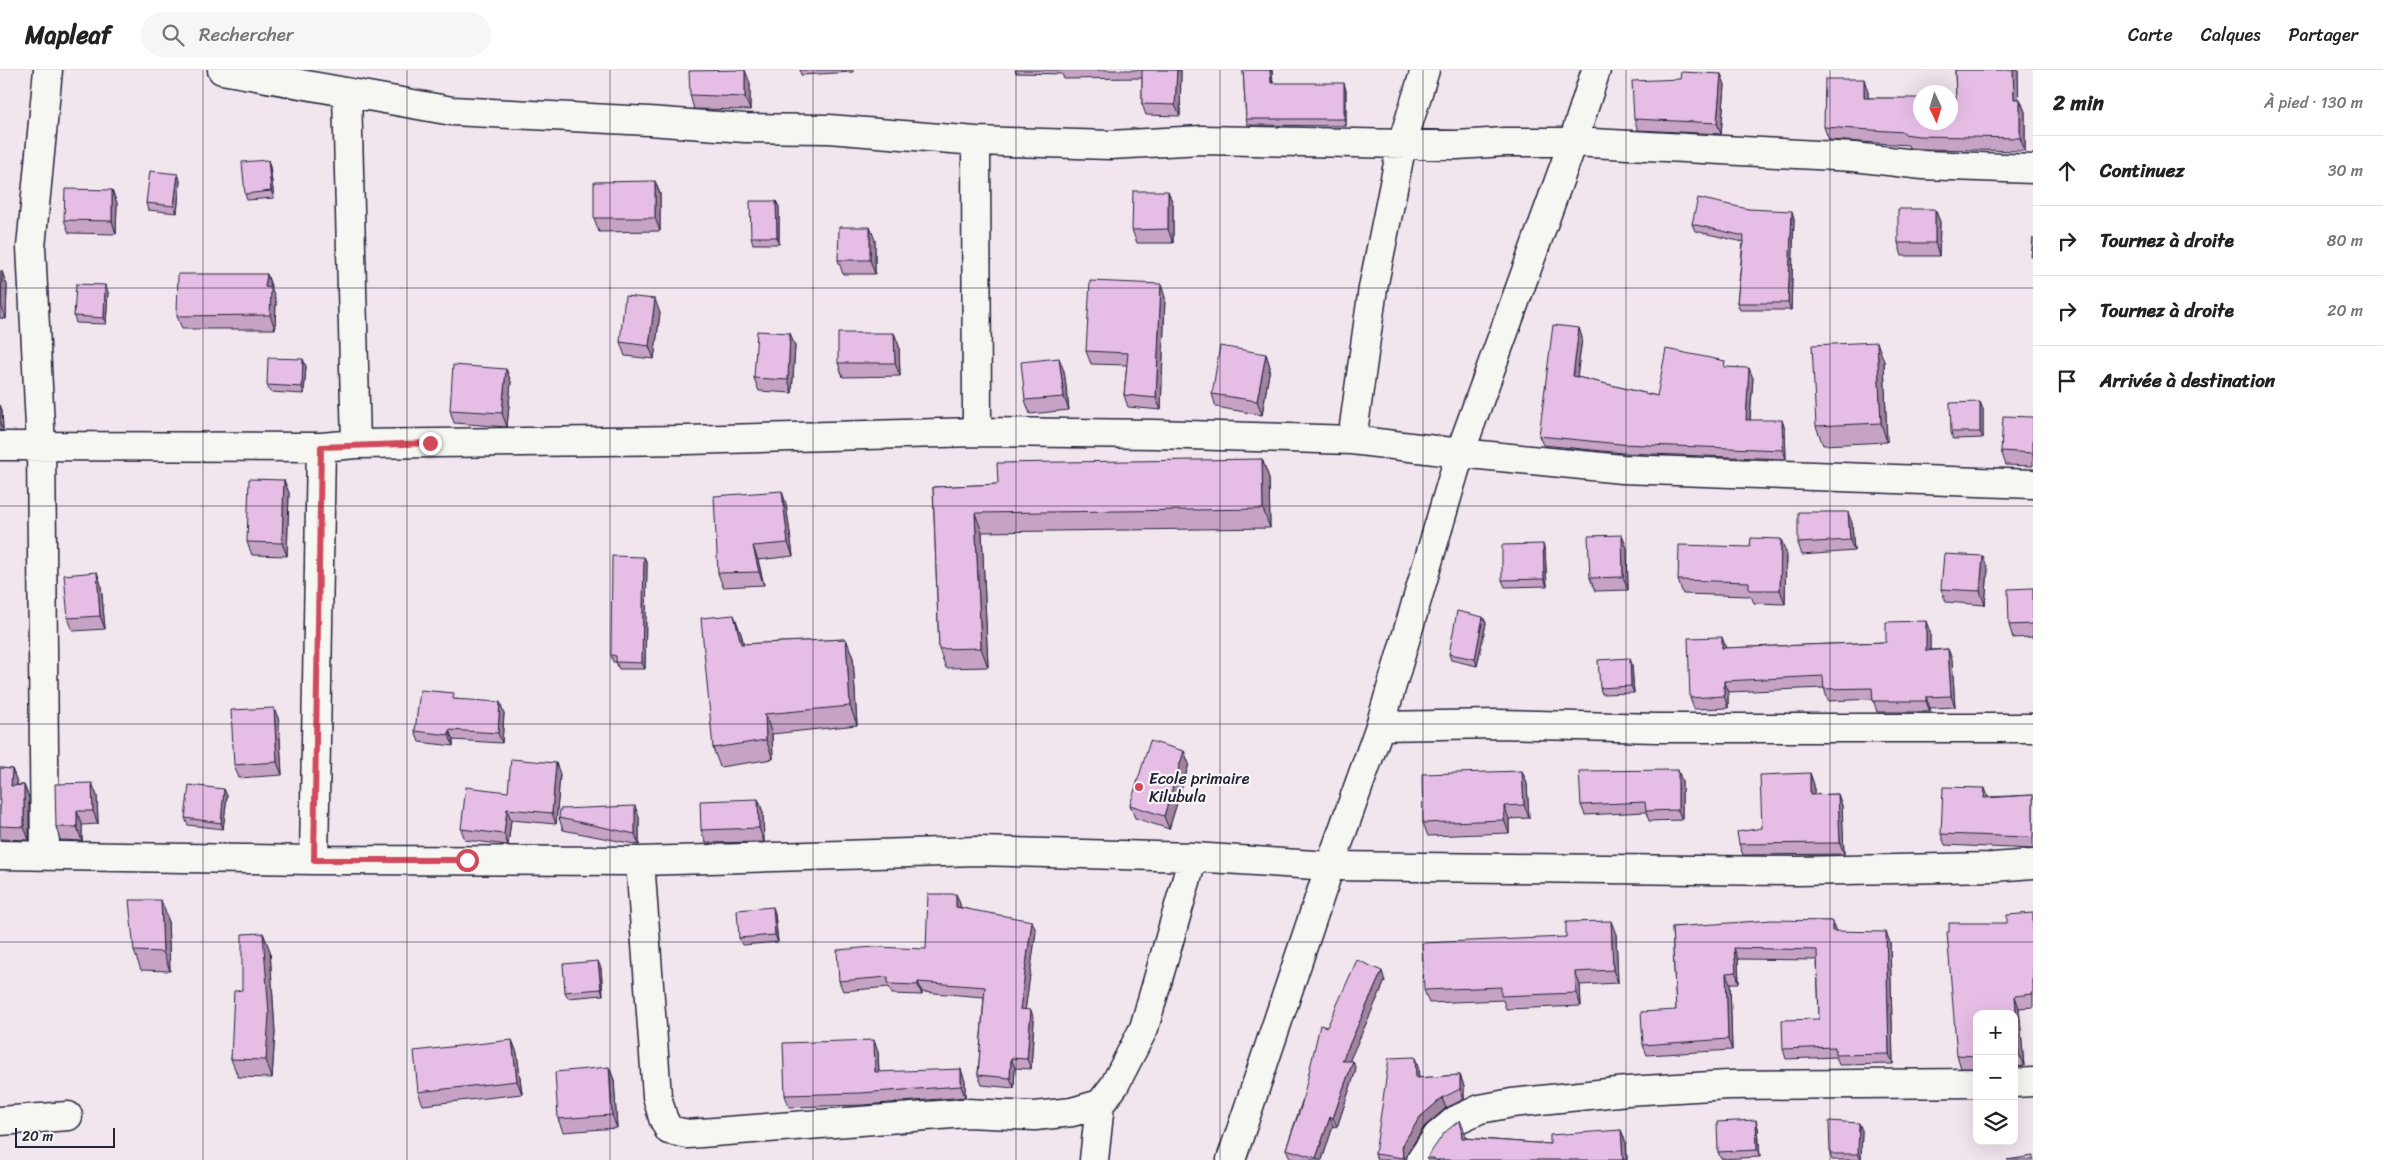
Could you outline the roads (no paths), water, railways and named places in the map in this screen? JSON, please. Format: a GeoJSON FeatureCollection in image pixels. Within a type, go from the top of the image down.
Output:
{"type":"FeatureCollection","features":[{"type":"Feature","properties":{"kind":"street"},"geometry":{"type":"LineString","coordinates":[[45,854],[41,446],[31,247],[48,70]]}},
{"type":"Feature","properties":{"kind":"street"},"geometry":{"type":"LineString","coordinates":[[222,70],[347,94],[452,111],[650,120],[745,128],[829,129],[976,141],[1110,145],[1202,140],[1402,144],[1573,142],[1854,157],[1923,165],[2033,169]]}},
{"type":"Feature","properties":{"kind":"street"},"geometry":{"type":"LineString","coordinates":[[1352,440],[1373,288],[1402,144],[1425,70]]}},
{"type":"Feature","properties":{"kind":"street"},"geometry":{"type":"LineString","coordinates":[[1231,1160],[1330,866],[1380,726],[1460,453],[1573,142],[1596,70]]}},
{"type":"Feature","properties":{"kind":"street"},"geometry":{"type":"LineString","coordinates":[[347,94],[356,444]]}},
{"type":"Feature","properties":{"kind":"street"},"geometry":{"type":"LineString","coordinates":[[976,141],[977,432]]}},
{"type":"Feature","properties":{"kind":"street"},"geometry":{"type":"LineString","coordinates":[[0,446],[321,447],[356,444],[687,440],[977,432],[1352,440],[1622,469],[2033,484]]}},
{"type":"Feature","properties":{"kind":"street"},"geometry":{"type":"LineString","coordinates":[[314,860],[321,447]]}},
{"type":"Feature","properties":{"kind":"street"},"geometry":{"type":"LineString","coordinates":[[1380,726],[1498,724],[1657,728],[2033,728]]}},
{"type":"Feature","properties":{"kind":"street"},"geometry":{"type":"LineString","coordinates":[[0,855],[45,854],[314,860],[640,861],[977,851],[1194,857],[1330,866],[1798,871],[1993,867],[2033,864]]}},
{"type":"Feature","properties":{"kind":"street"},"geometry":{"type":"LineString","coordinates":[[1094,1160],[1100,1104],[1114,1086],[1144,1028],[1194,857]]}},
{"type":"Feature","properties":{"kind":"street"},"geometry":{"type":"LineString","coordinates":[[640,861],[657,1096],[663,1118],[669,1130],[688,1134],[966,1113],[1036,1116],[1072,1112],[1100,1104]]}},
{"type":"Feature","properties":{"kind":"street"},"geometry":{"type":"LineString","coordinates":[[2018,1082],[2033,1082]]}},
{"type":"Feature","properties":{"kind":"street"},"geometry":{"type":"LineString","coordinates":[[1421,1160],[1437,1136],[1456,1120],[1480,1109],[1512,1103],[1627,1091],[1719,1086],[1973,1083]]}},
{"type":"Feature","properties":{"kind":"street"},"geometry":{"type":"LineString","coordinates":[[0,1120],[68,1116]]}},
{"type":"Feature","properties":{"kind":"place","name":"Ecole primaire Kilubula"},"geometry":{"type":"Point","coordinates":[1139,787]}}]}
